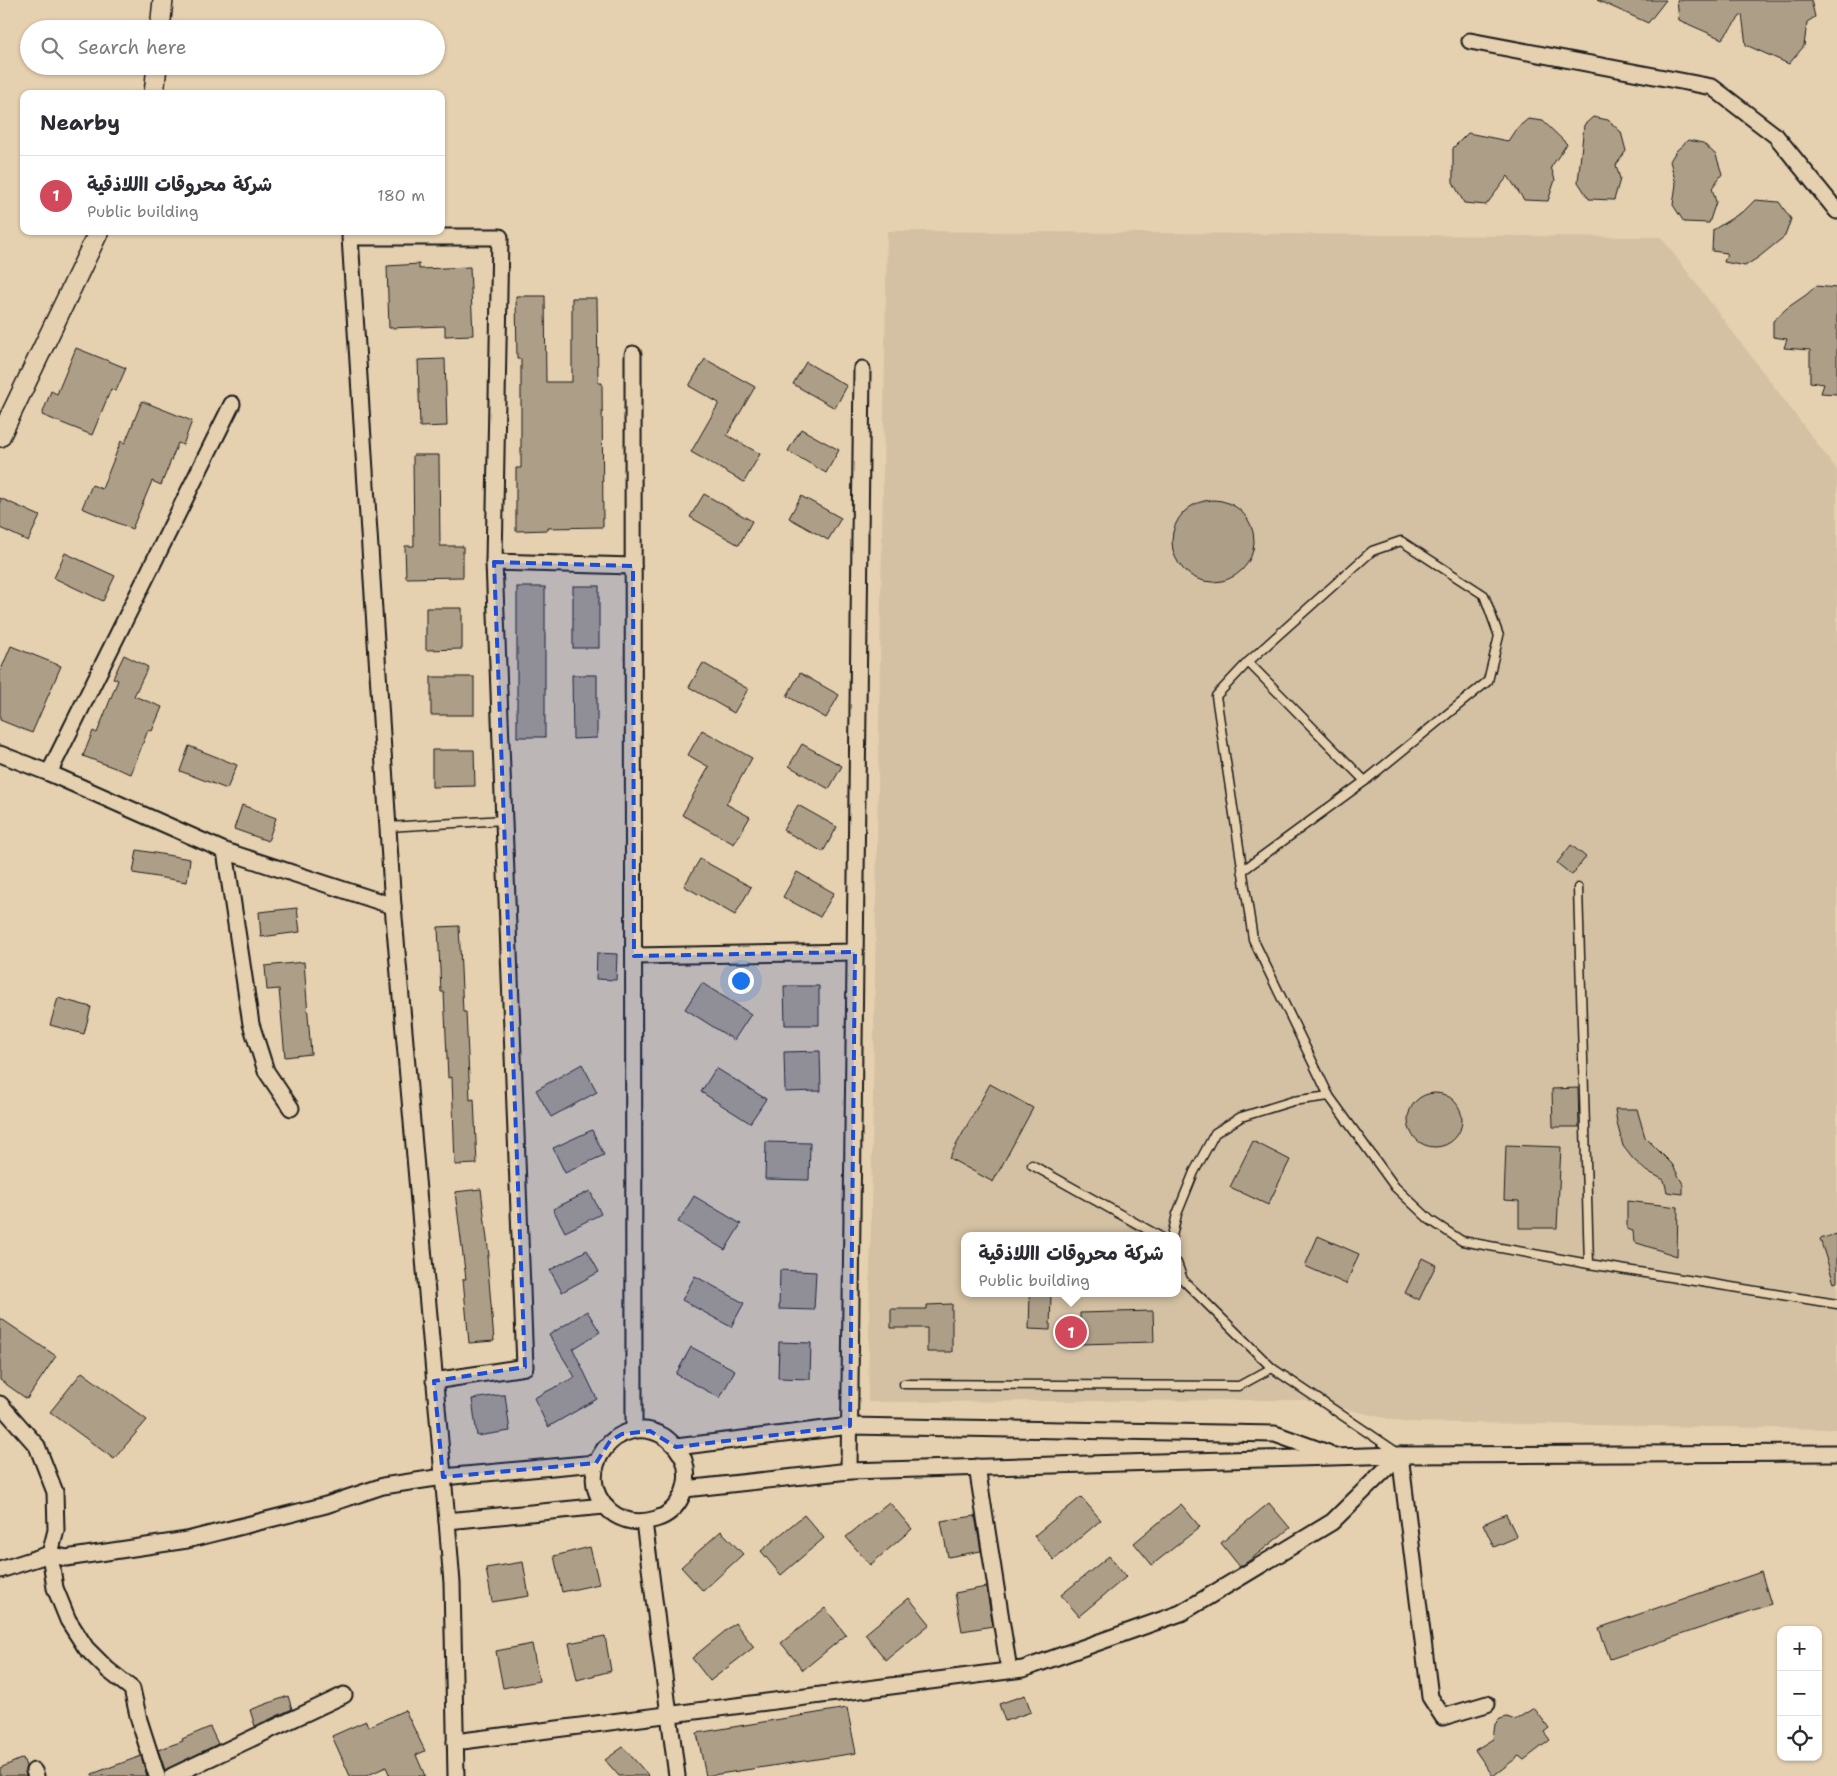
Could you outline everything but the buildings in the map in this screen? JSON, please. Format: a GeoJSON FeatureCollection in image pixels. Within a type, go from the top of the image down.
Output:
{"type":"FeatureCollection","features":[{"type":"Feature","properties":{"kind":"street"},"geometry":{"type":"LineString","coordinates":[[161,20],[163,0]]}},
{"type":"Feature","properties":{"kind":"street"},"geometry":{"type":"LineString","coordinates":[[1470,41],[1712,87],[1776,136],[1837,211]]}},
{"type":"Feature","properties":{"kind":"street"},"geometry":{"type":"LineString","coordinates":[[154,90],[156,75]]}},
{"type":"Feature","properties":{"kind":"street"},"geometry":{"type":"LineString","coordinates":[[0,437],[97,235]]}},
{"type":"Feature","properties":{"kind":"street"},"geometry":{"type":"LineString","coordinates":[[434,1381],[525,1367],[494,562],[500,237],[350,237],[393,906],[434,1381],[447,1521],[452,1583],[456,1776]]}},
{"type":"Feature","properties":{"kind":"street"},"geometry":{"type":"LineString","coordinates":[[633,354],[634,1430]]}},
{"type":"Feature","properties":{"kind":"street"},"geometry":{"type":"LineString","coordinates":[[849,1471],[862,369]]}},
{"type":"Feature","properties":{"kind":"street"},"geometry":{"type":"LineString","coordinates":[[49,773],[232,404]]}},
{"type":"Feature","properties":{"kind":"street"},"geometry":{"type":"LineString","coordinates":[[494,562],[633,566]]}},
{"type":"Feature","properties":{"kind":"street"},"geometry":{"type":"LineString","coordinates":[[0,754],[49,773],[225,851],[393,906]]}},
{"type":"Feature","properties":{"kind":"street"},"geometry":{"type":"LineString","coordinates":[[225,851],[251,1024],[266,1071],[291,1108]]}},
{"type":"Feature","properties":{"kind":"street"},"geometry":{"type":"LineString","coordinates":[[634,956],[855,952]]}},
{"type":"Feature","properties":{"kind":"street"},"geometry":{"type":"LineString","coordinates":[[0,1404],[37,1446],[55,1492],[56,1530],[50,1554],[55,1588],[68,1620],[86,1648],[108,1670],[132,1689],[139,1720],[157,1776]]}},
{"type":"Feature","properties":{"kind":"street"},"geometry":{"type":"LineString","coordinates":[[676,1447],[850,1426],[1275,1434],[1336,1456]]}},
{"type":"Feature","properties":{"kind":"street"},"geometry":{"type":"LineString","coordinates":[[634,1430],[650,1431],[665,1437],[676,1447],[684,1460],[687,1476],[685,1489],[679,1501],[670,1512],[659,1518],[644,1522],[630,1521],[616,1516],[604,1506],[597,1492],[594,1478],[596,1463],[610,1441],[634,1430]]}},
{"type":"Feature","properties":{"kind":"street"},"geometry":{"type":"LineString","coordinates":[[685,1489],[849,1471],[1400,1454],[1837,1452]]}},
{"type":"Feature","properties":{"kind":"street"},"geometry":{"type":"LineString","coordinates":[[455,1742],[1023,1669],[1181,1613],[1332,1522],[1400,1454]]}},
{"type":"Feature","properties":{"kind":"street"},"geometry":{"type":"LineString","coordinates":[[1400,1454],[1430,1697],[1443,1717],[1487,1704]]}},
{"type":"Feature","properties":{"kind":"street"},"geometry":{"type":"LineString","coordinates":[[0,1570],[50,1554],[66,1558],[187,1540],[326,1505],[383,1486],[443,1477],[596,1463]]}},
{"type":"Feature","properties":{"kind":"street"},"geometry":{"type":"LineString","coordinates":[[976,1467],[1009,1670]]}},
{"type":"Feature","properties":{"kind":"street"},"geometry":{"type":"LineString","coordinates":[[447,1521],[604,1506]]}},
{"type":"Feature","properties":{"kind":"street"},"geometry":{"type":"LineString","coordinates":[[644,1522],[677,1776]]}},
{"type":"Feature","properties":{"kind":"street"},"geometry":{"type":"LineString","coordinates":[[172,1776],[344,1695]]}},
{"type":"Feature","properties":{"kind":"lane"},"geometry":{"type":"LineString","coordinates":[[1242,871],[1365,781],[1488,681],[1499,636],[1484,595],[1401,541],[1372,551],[1248,662],[1216,696],[1252,939],[1330,1096],[1395,1187],[1430,1220],[1462,1241],[1589,1264],[1837,1304]]}},
{"type":"Feature","properties":{"kind":"lane"},"geometry":{"type":"LineString","coordinates":[[1248,662],[1365,781]]}},
{"type":"Feature","properties":{"kind":"lane"},"geometry":{"type":"LineString","coordinates":[[388,827],[504,820]]}},
{"type":"Feature","properties":{"kind":"lane"},"geometry":{"type":"LineString","coordinates":[[1578,888],[1589,1264]]}},
{"type":"Feature","properties":{"kind":"lane"},"geometry":{"type":"LineString","coordinates":[[1173,1232],[1177,1214],[1194,1172],[1216,1133],[1241,1117],[1293,1101],[1330,1096]]}},
{"type":"Feature","properties":{"kind":"lane"},"geometry":{"type":"LineString","coordinates":[[1032,1165],[1152,1232]]}},
{"type":"Feature","properties":{"kind":"lane"},"geometry":{"type":"LineString","coordinates":[[1181,1274],[1183,1280],[1272,1368],[1400,1454]]}},
{"type":"Feature","properties":{"kind":"lane"},"geometry":{"type":"LineString","coordinates":[[904,1384],[1239,1386],[1272,1368]]}},
{"type":"Feature","properties":{"kind":"highlighted area"},"geometry":{"type":"Polygon","coordinates":[[[494,562],[633,566],[634,956],[855,952],[850,1426],[676,1447],[650,1431],[622,1434],[610,1441],[596,1463],[443,1477],[434,1381],[525,1367],[494,562]]]}},
{"type":"Feature","properties":{"kind":"shaded area"},"geometry":{"type":"Polygon","coordinates":[[[887,231],[1661,237],[1837,470],[1837,1429],[1403,1422],[1305,1400],[868,1402],[887,231]]]}},
{"type":"Feature","properties":{"kind":"place","name":"شركة محروقات االلاذقية"},"geometry":{"type":"Point","coordinates":[1071,1332]}}]}
